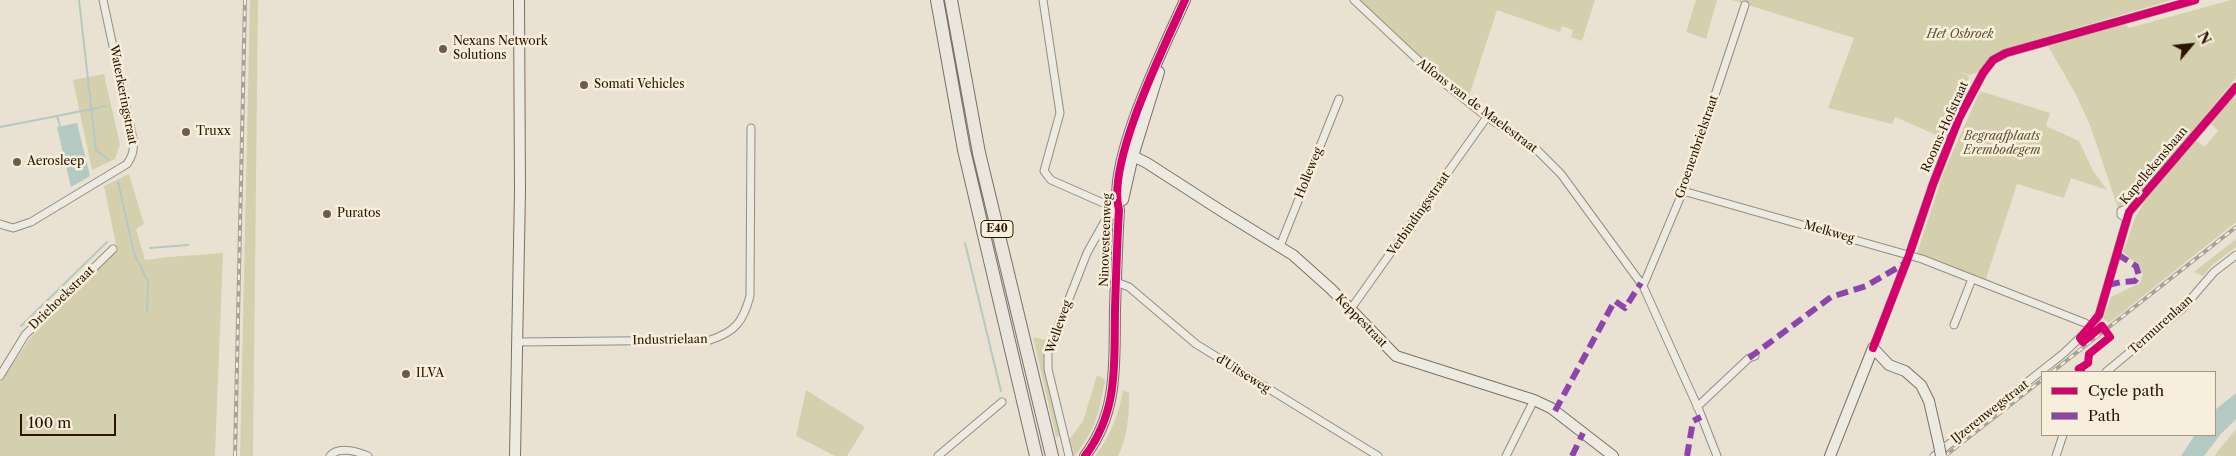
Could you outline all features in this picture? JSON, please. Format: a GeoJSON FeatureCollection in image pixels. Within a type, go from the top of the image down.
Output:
{"type":"FeatureCollection","features":[{"type":"Feature","properties":{"kind":"highway","name":"E40"},"geometry":{"type":"LineString","coordinates":[[937,0],[964,150],[1036,456]]}},
{"type":"Feature","properties":{"kind":"highway","name":"E40"},"geometry":{"type":"LineString","coordinates":[[951,0],[979,153],[1052,456]]}},
{"type":"Feature","properties":{"kind":"street","name":"Waterkeringstraat"},"geometry":{"type":"LineString","coordinates":[[0,224],[13,228],[31,222],[127,164],[132,156],[134,149],[133,139],[103,0]]}},
{"type":"Feature","properties":{"kind":"street"},"geometry":{"type":"LineString","coordinates":[[515,456],[520,191],[519,0]]}},
{"type":"Feature","properties":{"kind":"street"},"geometry":{"type":"LineString","coordinates":[[1043,0],[1060,113],[1044,171],[1051,180],[1119,210]]}},
{"type":"Feature","properties":{"kind":"street","name":"Ninovesteenweg"},"geometry":{"type":"LineString","coordinates":[[1085,456],[1102,429],[1112,398],[1119,210],[1117,203],[1128,159],[1168,40],[1185,0]]}},
{"type":"Feature","properties":{"kind":"street","name":"Alfons van de Maelestraat"},"geometry":{"type":"LineString","coordinates":[[1354,0],[1435,76],[1487,116],[1536,149],[1561,174],[1643,286],[1717,456]]}},
{"type":"Feature","properties":{"kind":"street","name":"Rooms-Hofstraat"},"geometry":{"type":"LineString","coordinates":[[1830,456],[1909,255],[1933,184],[1959,118],[1983,72],[1993,60],[2014,51],[2195,0]]}},
{"type":"Feature","properties":{"kind":"street","name":"Groenenbrielstraat"},"geometry":{"type":"LineString","coordinates":[[1643,286],[1683,191],[1744,5]]}},
{"type":"Feature","properties":{"kind":"street","name":"Kapellekensbaan"},"geometry":{"type":"LineString","coordinates":[[2090,327],[2099,315],[2128,215],[2236,87]]}},
{"type":"Feature","properties":{"kind":"street","name":"Holleweg"},"geometry":{"type":"LineString","coordinates":[[1280,246],[1339,99]]}},
{"type":"Feature","properties":{"kind":"street","name":"Verbindingsstraat"},"geometry":{"type":"LineString","coordinates":[[1350,310],[1487,116]]}},
{"type":"Feature","properties":{"kind":"street","name":"Industrielaan"},"geometry":{"type":"LineString","coordinates":[[517,342],[710,340],[731,332],[746,312],[750,296],[751,128]]}},
{"type":"Feature","properties":{"kind":"street","name":"Keppestraat"},"geometry":{"type":"LineString","coordinates":[[1128,159],[1152,168],[1280,246],[1308,268],[1396,356],[1534,400],[1551,408],[1612,456]]}},
{"type":"Feature","properties":{"kind":"street","name":"Melkweg"},"geometry":{"type":"LineString","coordinates":[[1683,191],[1909,255],[2084,322],[2090,327]]}},
{"type":"Feature","properties":{"kind":"street","name":"Welleweg"},"geometry":{"type":"LineString","coordinates":[[1069,456],[1048,369],[1048,352],[1087,253],[1106,219],[1119,210]]}},
{"type":"Feature","properties":{"kind":"street","name":"Driehoekstraat"},"geometry":{"type":"LineString","coordinates":[[0,376],[25,335],[113,249]]}},
{"type":"Feature","properties":{"kind":"street","name":"Termurenlaan"},"geometry":{"type":"LineString","coordinates":[[2107,371],[2183,308],[2214,272],[2236,255]]}},
{"type":"Feature","properties":{"kind":"street"},"geometry":{"type":"LineString","coordinates":[[1954,325],[1972,279]]}},
{"type":"Feature","properties":{"kind":"street","name":"d'Uitseweg"},"geometry":{"type":"LineString","coordinates":[[1116,282],[1130,287],[1196,344],[1378,456]]}},
{"type":"Feature","properties":{"kind":"street","name":"IJzerenwegstraat"},"geometry":{"type":"LineString","coordinates":[[2041,371],[2064,353],[2090,327]]}},
{"type":"Feature","properties":{"kind":"street"},"geometry":{"type":"LineString","coordinates":[[1873,348],[1889,365]]}},
{"type":"Feature","properties":{"kind":"street"},"geometry":{"type":"LineString","coordinates":[[1697,407],[1749,358],[1755,356]]}},
{"type":"Feature","properties":{"kind":"street"},"geometry":{"type":"LineString","coordinates":[[1864,371],[1873,365],[1889,365],[1905,371],[1916,379],[1925,390],[1941,456]]}},
{"type":"Feature","properties":{"kind":"street","name":"IJzerenwegstraat"},"geometry":{"type":"LineString","coordinates":[[1934,456],[2041,371]]}},
{"type":"Feature","properties":{"kind":"street"},"geometry":{"type":"LineString","coordinates":[[1506,456],[1534,400]]}},
{"type":"Feature","properties":{"kind":"street"},"geometry":{"type":"LineString","coordinates":[[938,456],[1002,402]]}},
{"type":"Feature","properties":{"kind":"street"},"geometry":{"type":"LineString","coordinates":[[2056,456],[2063,436]]}},
{"type":"Feature","properties":{"kind":"street"},"geometry":{"type":"LineString","coordinates":[[330,456],[335,451],[341,450],[368,456]]}},
{"type":"Feature","properties":{"kind":"green space"},"geometry":{"type":"Polygon","coordinates":[[[250,0],[258,0],[253,456],[240,456],[250,0]]]}},
{"type":"Feature","properties":{"kind":"green space"},"geometry":{"type":"Polygon","coordinates":[[[1360,0],[1595,0],[1582,41],[1571,37],[1573,30],[1562,26],[1560,32],[1497,10],[1469,96],[1437,72],[1360,0]]]}},
{"type":"Feature","properties":{"kind":"green space"},"geometry":{"type":"Polygon","coordinates":[[[1696,0],[1717,0],[1706,39],[1686,32],[1696,0]]]}},
{"type":"Feature","properties":{"kind":"green space","name":"Het Osbroek"},"geometry":{"type":"Polygon","coordinates":[[[1732,0],[2172,0],[2005,49],[1990,58],[1981,71],[1970,75],[1957,71],[1969,76],[1968,82],[1943,138],[1895,117],[1892,124],[1828,108],[1854,38],[1732,0]]]}},
{"type":"Feature","properties":{"kind":"green space"},"geometry":{"type":"Polygon","coordinates":[[[2236,0],[2236,78],[2121,217],[2090,125],[2075,93],[2048,46],[2125,24],[2129,28],[2236,0]]]}},
{"type":"Feature","properties":{"kind":"green space"},"geometry":{"type":"Polygon","coordinates":[[[104,74],[120,144],[115,159],[92,170],[73,80],[104,74]]]}},
{"type":"Feature","properties":{"kind":"green space","name":"Begraafplaats Erembodegem"},"geometry":{"type":"Polygon","coordinates":[[[1980,91],[2050,113],[2046,126],[2079,141],[2093,171],[2107,190],[2071,178],[2064,198],[2017,184],[1985,282],[1917,253],[1944,171],[1980,91]]]}},
{"type":"Feature","properties":{"kind":"green space"},"geometry":{"type":"Polygon","coordinates":[[[2236,94],[2236,222],[2109,323],[2103,318],[2111,297],[2140,283],[2143,275],[2138,265],[2123,252],[2135,218],[2145,201],[2196,140],[2204,147],[2218,131],[2210,123],[2236,94]]]}},
{"type":"Feature","properties":{"kind":"green space"},"geometry":{"type":"Polygon","coordinates":[[[129,174],[144,224],[136,229],[145,260],[223,253],[215,456],[0,456],[0,382],[31,337],[117,249],[104,186],[129,174]]]}},
{"type":"Feature","properties":{"kind":"green space"},"geometry":{"type":"Polygon","coordinates":[[[2236,239],[2236,247],[2212,265],[2203,276],[2194,272],[2236,239]]]}},
{"type":"Feature","properties":{"kind":"green space"},"geometry":{"type":"Polygon","coordinates":[[[1033,337],[1046,340],[1046,376],[1061,436],[1056,437],[1033,337]]]}},
{"type":"Feature","properties":{"kind":"green space"},"geometry":{"type":"Polygon","coordinates":[[[1097,375],[1105,380],[1096,420],[1088,437],[1075,456],[1073,456],[1068,441],[1083,421],[1097,375]]]}},
{"type":"Feature","properties":{"kind":"green space"},"geometry":{"type":"Polygon","coordinates":[[[806,390],[865,427],[847,456],[835,456],[796,436],[806,390]]]}},
{"type":"Feature","properties":{"kind":"green space"},"geometry":{"type":"Polygon","coordinates":[[[1123,390],[1129,393],[1129,401],[1127,425],[1121,449],[1118,456],[1095,456],[1113,424],[1123,390]]]}},
{"type":"Feature","properties":{"kind":"green space"},"geometry":{"type":"Polygon","coordinates":[[[2236,429],[2236,456],[2215,456],[2217,452],[2236,429]]]}},
{"type":"Feature","properties":{"kind":"water"},"geometry":{"type":"Polygon","coordinates":[[[77,123],[90,176],[71,187],[57,127],[77,123]]]}},
{"type":"Feature","properties":{"kind":"water"},"geometry":{"type":"Polygon","coordinates":[[[2236,393],[2236,419],[2220,435],[2204,456],[2181,456],[2194,436],[2216,436],[2216,409],[2236,393]]]}},
{"type":"Feature","properties":{"kind":"waterway"},"geometry":{"type":"LineString","coordinates":[[79,0],[96,150],[109,160]]}},
{"type":"Feature","properties":{"kind":"waterway"},"geometry":{"type":"LineString","coordinates":[[57,116],[106,106]]}},
{"type":"Feature","properties":{"kind":"waterway"},"geometry":{"type":"LineString","coordinates":[[0,127],[57,116],[60,126]]}},
{"type":"Feature","properties":{"kind":"waterway"},"geometry":{"type":"LineString","coordinates":[[118,182],[134,253],[148,282],[147,311]]}},
{"type":"Feature","properties":{"kind":"waterway"},"geometry":{"type":"LineString","coordinates":[[21,326],[107,242]]}},
{"type":"Feature","properties":{"kind":"waterway"},"geometry":{"type":"LineString","coordinates":[[965,243],[1001,391]]}},
{"type":"Feature","properties":{"kind":"waterway"},"geometry":{"type":"LineString","coordinates":[[150,248],[188,245]]}},
{"type":"Feature","properties":{"kind":"railway"},"geometry":{"type":"LineString","coordinates":[[235,456],[245,0]]}},
{"type":"Feature","properties":{"kind":"railway"},"geometry":{"type":"LineString","coordinates":[[2053,371],[2236,227]]}},
{"type":"Feature","properties":{"kind":"railway"},"geometry":{"type":"LineString","coordinates":[[1945,456],[2041,381]]}},
{"type":"Feature","properties":{"kind":"marked path"},"geometry":{"type":"LineString","coordinates":[[2108,285],[2135,281],[2139,276],[2136,266],[2117,254]]}},
{"type":"Feature","properties":{"kind":"marked path"},"geometry":{"type":"LineString","coordinates":[[1749,358],[1831,297],[1866,286],[1904,264]]}},
{"type":"Feature","properties":{"kind":"marked path"},"geometry":{"type":"LineString","coordinates":[[1555,411],[1614,302],[1625,308],[1641,283]]}},
{"type":"Feature","properties":{"kind":"marked path"},"geometry":{"type":"LineString","coordinates":[[1687,456],[1693,421],[1701,417]]}},
{"type":"Feature","properties":{"kind":"marked path"},"geometry":{"type":"LineString","coordinates":[[1572,456],[1583,433]]}},
{"type":"Feature","properties":{"kind":"cycle path"},"geometry":{"type":"LineString","coordinates":[[1085,456],[1104,422],[1112,386],[1119,210],[1117,189],[1121,164],[1140,104],[1185,0]]}},
{"type":"Feature","properties":{"kind":"cycle path"},"geometry":{"type":"LineString","coordinates":[[1873,348],[1959,118],[1983,73],[1993,60],[2006,53],[2195,0]]}},
{"type":"Feature","properties":{"kind":"cycle path"},"geometry":{"type":"LineString","coordinates":[[2080,371],[2079,369],[2088,363],[2089,354],[2110,337],[2102,326],[2083,342],[2080,338],[2099,315],[2129,212],[2236,87]]}},
{"type":"Feature","properties":{"kind":"place","name":"Nexans Network Solutions"},"geometry":{"type":"Point","coordinates":[443,49]}},
{"type":"Feature","properties":{"kind":"place","name":"Somati Vehicles"},"geometry":{"type":"Point","coordinates":[584,85]}},
{"type":"Feature","properties":{"kind":"place","name":"Truxx"},"geometry":{"type":"Point","coordinates":[186,132]}},
{"type":"Feature","properties":{"kind":"place","name":"Aerosleep"},"geometry":{"type":"Point","coordinates":[17,162]}},
{"type":"Feature","properties":{"kind":"place","name":"Puratos"},"geometry":{"type":"Point","coordinates":[327,214]}},
{"type":"Feature","properties":{"kind":"place","name":"ILVA"},"geometry":{"type":"Point","coordinates":[406,374]}}]}
